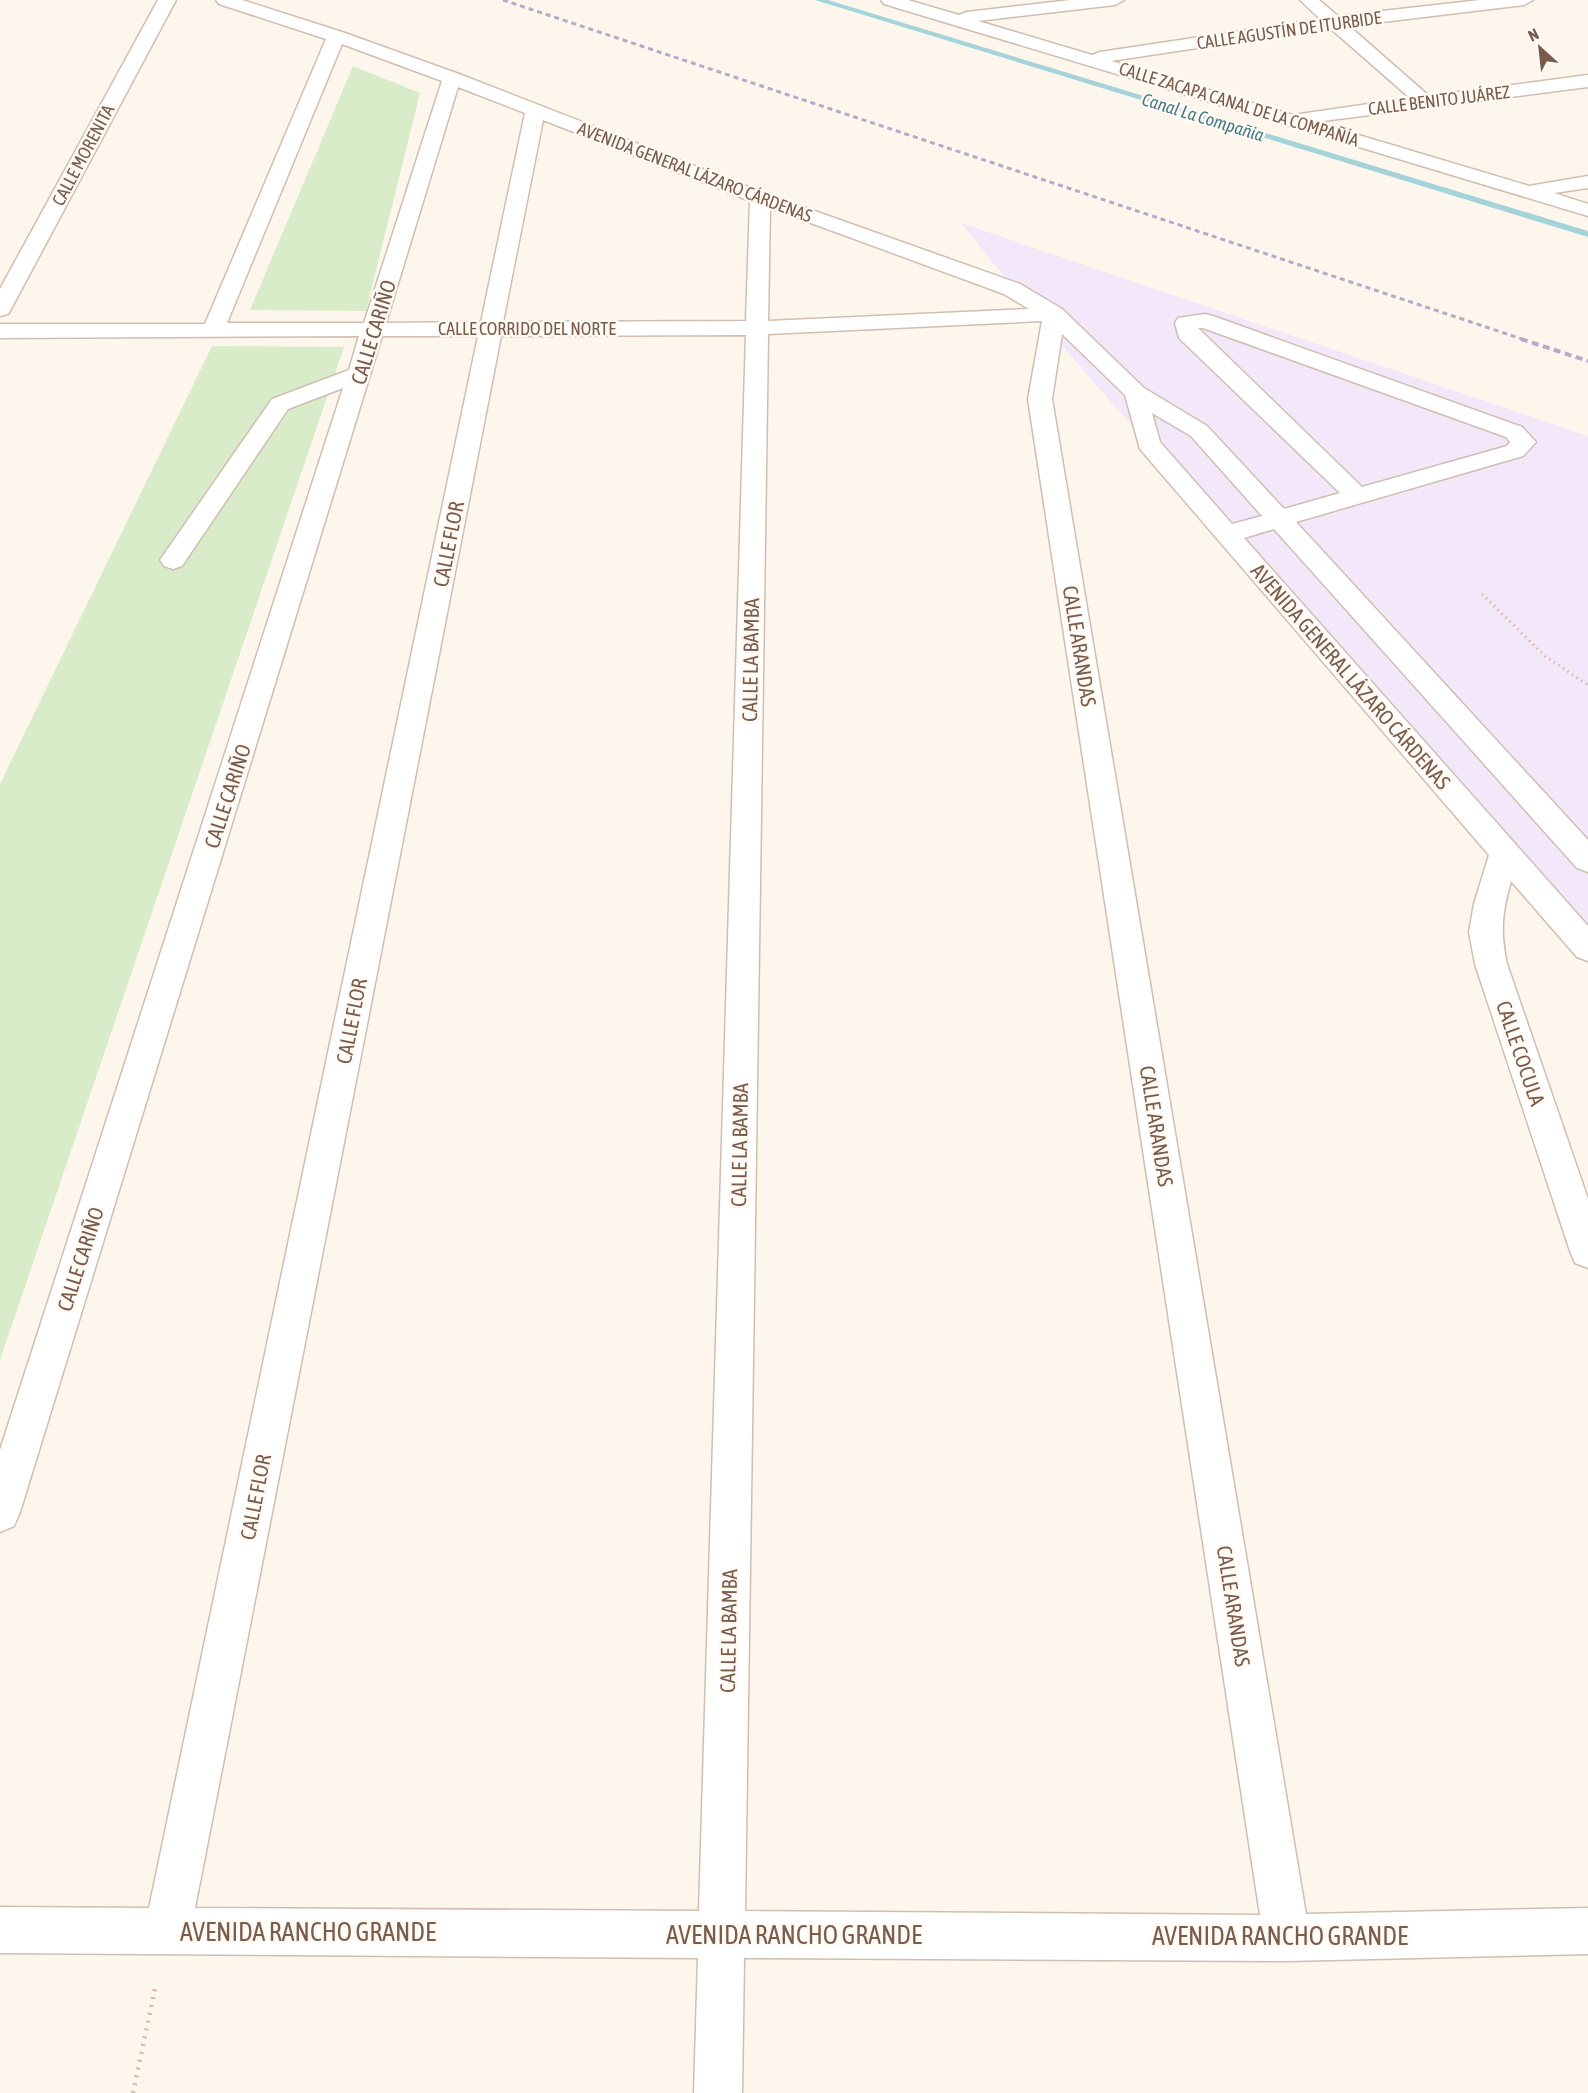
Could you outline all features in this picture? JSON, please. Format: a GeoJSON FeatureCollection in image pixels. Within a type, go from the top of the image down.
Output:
{"type":"FeatureCollection","features":[{"type":"Feature","properties":{"kind":"street","name":"CALLE MORENITA"},"geometry":{"type":"LineString","coordinates":[[0,309],[167,0]]}},
{"type":"Feature","properties":{"kind":"street","name":"AVENIDA GENERAL LÁZARO CÁRDENAS"},"geometry":{"type":"LineString","coordinates":[[225,0],[336,36],[452,78],[760,198],[1012,289],[1054,314],[1136,393],[1199,431],[1588,860]]}},
{"type":"Feature","properties":{"kind":"street","name":"CALLE ZACAPA CANAL DE LA COMPAÑÍA"},"geometry":{"type":"LineString","coordinates":[[890,0],[1090,58],[1588,210]]}},
{"type":"Feature","properties":{"kind":"street"},"geometry":{"type":"LineString","coordinates":[[950,19],[1115,0]]}},
{"type":"Feature","properties":{"kind":"street"},"geometry":{"type":"LineString","coordinates":[[1309,0],[1425,102]]}},
{"type":"Feature","properties":{"kind":"street","name":"CALLE AGUSTÍN DE ITURBIDE"},"geometry":{"type":"LineString","coordinates":[[1090,58],[1336,22],[1524,0]]}},
{"type":"Feature","properties":{"kind":"street"},"geometry":{"type":"LineString","coordinates":[[213,330],[336,36]]}},
{"type":"Feature","properties":{"kind":"street","name":"CALLE CARIÑO"},"geometry":{"type":"LineString","coordinates":[[0,1512],[361,373],[452,78]]}},
{"type":"Feature","properties":{"kind":"street","name":"CALLE BENITO JUÁREZ"},"geometry":{"type":"LineString","coordinates":[[1291,119],[1588,81]]}},
{"type":"Feature","properties":{"kind":"street","name":"CALLE FLOR"},"geometry":{"type":"LineString","coordinates":[[167,1931],[535,110]]}},
{"type":"Feature","properties":{"kind":"street"},"geometry":{"type":"LineString","coordinates":[[1525,191],[1588,182]]}},
{"type":"Feature","properties":{"kind":"street","name":"CALLE LA BAMBA"},"geometry":{"type":"LineString","coordinates":[[718,2093],[760,198]]}},
{"type":"Feature","properties":{"kind":"street","name":"CALLE CORRIDO DEL NORTE"},"geometry":{"type":"LineString","coordinates":[[0,331],[757,328],[1054,314]]}},
{"type":"Feature","properties":{"kind":"street","name":"CALLE ARANDAS"},"geometry":{"type":"LineString","coordinates":[[1054,314],[1040,399],[1287,1938]]}},
{"type":"Feature","properties":{"kind":"street"},"geometry":{"type":"LineString","coordinates":[[1227,534],[1358,497],[1515,451],[1524,442],[1514,432],[1204,321],[1186,323],[1187,333],[1358,497]]}},
{"type":"Feature","properties":{"kind":"street"},"geometry":{"type":"LineString","coordinates":[[173,560],[280,404],[361,373]]}},
{"type":"Feature","properties":{"kind":"street","name":"AVENIDA GENERAL LÁZARO CÁRDENAS"},"geometry":{"type":"LineString","coordinates":[[1136,393],[1148,444],[1588,948]]}},
{"type":"Feature","properties":{"kind":"street","name":"CALLE COCULA"},"geometry":{"type":"LineString","coordinates":[[1505,852],[1489,904],[1485,932],[1491,964],[1588,1251]]}},
{"type":"Feature","properties":{"kind":"street","name":"AVENIDA RANCHO GRANDE"},"geometry":{"type":"LineString","coordinates":[[0,1930],[1287,1938],[1588,1931]]}},
{"type":"Feature","properties":{"kind":"path"},"geometry":{"type":"LineString","coordinates":[[1482,594],[1535,647],[1572,677],[1588,685]]}},
{"type":"Feature","properties":{"kind":"path"},"geometry":{"type":"LineString","coordinates":[[133,2093],[167,1931]]}},
{"type":"Feature","properties":{"kind":"shaded area"},"geometry":{"type":"Polygon","coordinates":[[[961,223],[1588,436],[1588,944],[1038,319],[961,223]]]}},
{"type":"Feature","properties":{"kind":"green space"},"geometry":{"type":"Polygon","coordinates":[[[353,66],[420,93],[366,311],[250,310],[353,66]]]}},
{"type":"Feature","properties":{"kind":"green space"},"geometry":{"type":"Polygon","coordinates":[[[212,346],[344,347],[0,1360],[0,784],[212,346]]]}},
{"type":"Feature","properties":{"kind":"waterway","name":"Canal La Compañia"},"geometry":{"type":"LineString","coordinates":[[819,0],[1588,234]]}},
{"type":"Feature","properties":{"kind":"railway"},"geometry":{"type":"LineString","coordinates":[[503,0],[1525,340]]}},
{"type":"Feature","properties":{"kind":"railway"},"geometry":{"type":"LineString","coordinates":[[1521,339],[1588,361]]}}]}
